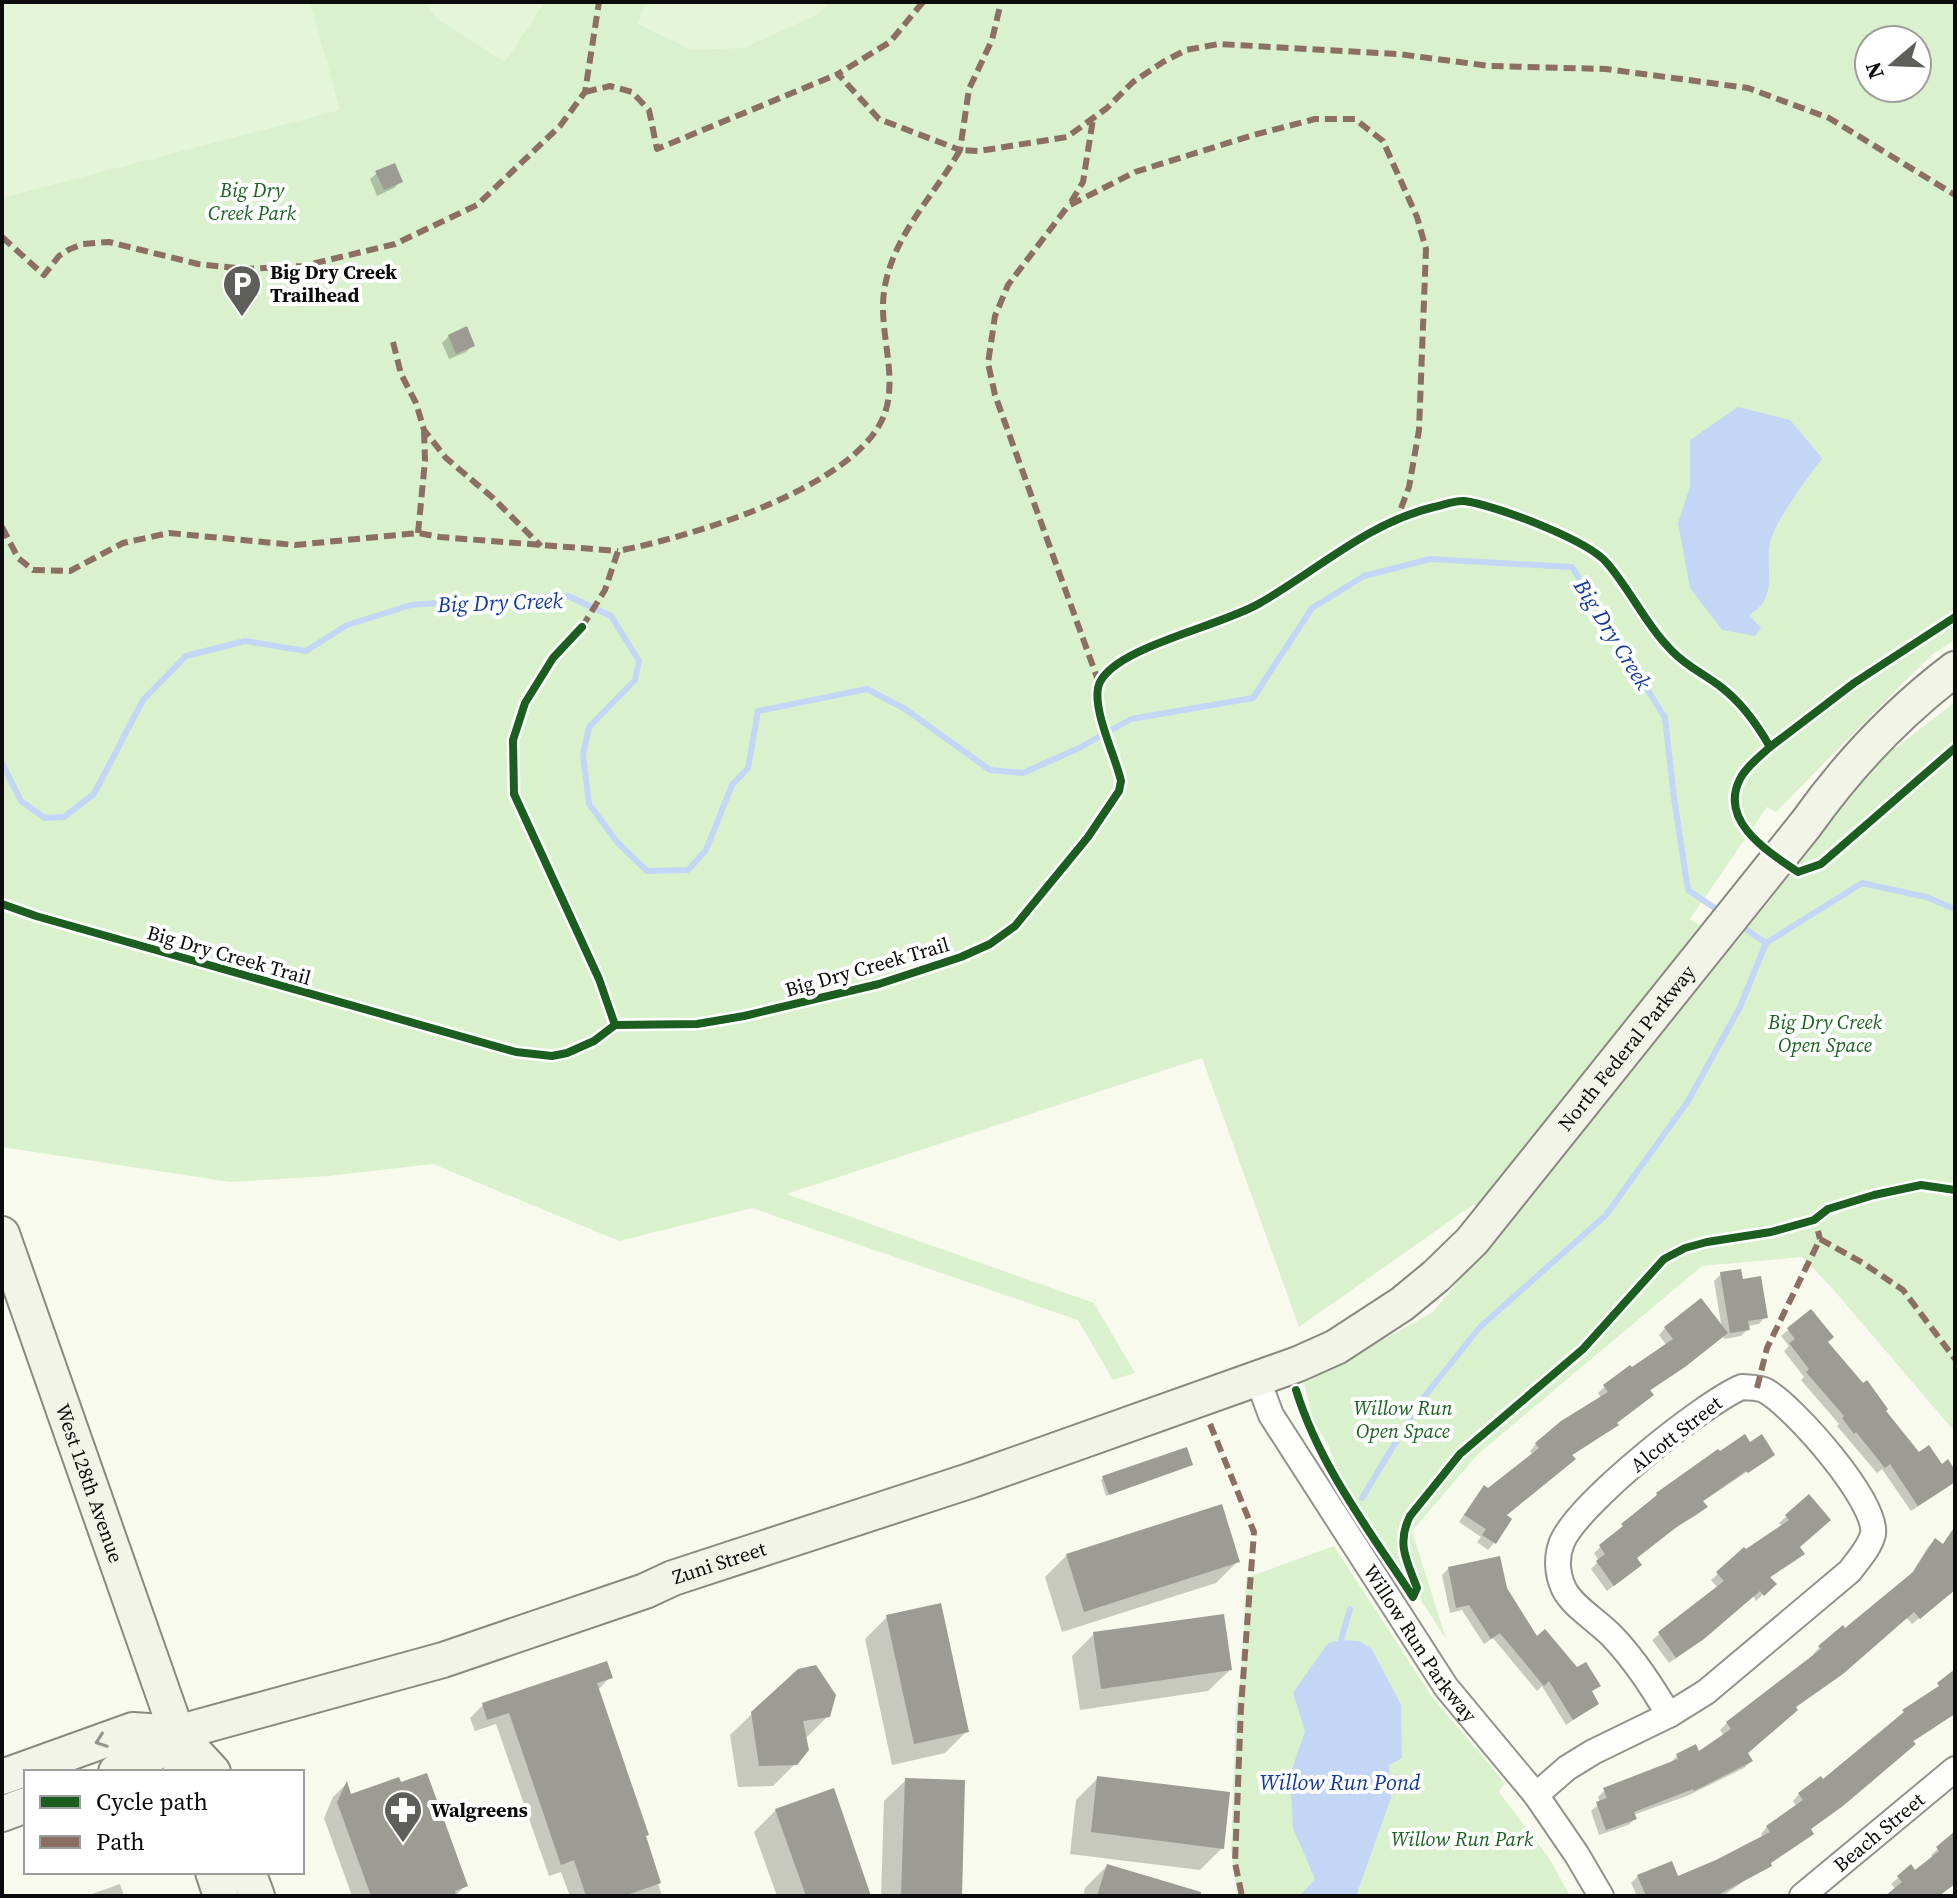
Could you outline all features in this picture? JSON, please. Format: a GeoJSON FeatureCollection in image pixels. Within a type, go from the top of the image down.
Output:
{"type":"FeatureCollection","features":[{"type":"Feature","properties":{"kind":"main road","name":"North Federal Parkway"},"geometry":{"type":"LineString","coordinates":[[1258,1380],[1336,1347],[1402,1304],[1472,1241],[1806,824],[1835,783],[1909,707],[1955,669]]}},
{"type":"Feature","properties":{"kind":"main road","name":"West 128th Avenue"},"geometry":{"type":"LineString","coordinates":[[2,1234],[177,1733]]}},
{"type":"Feature","properties":{"kind":"main road","name":"Zuni Street"},"geometry":{"type":"LineString","coordinates":[[2,1777],[133,1730],[177,1733],[443,1660],[645,1591],[673,1578],[972,1480],[1258,1380]]}},
{"type":"Feature","properties":{"kind":"main road","name":"Zuni Street"},"geometry":{"type":"LineString","coordinates":[[121,1770],[145,1761],[177,1733]]}},
{"type":"Feature","properties":{"kind":"main road"},"geometry":{"type":"LineString","coordinates":[[177,1733],[181,1770]]}},
{"type":"Feature","properties":{"kind":"main road"},"geometry":{"type":"LineString","coordinates":[[177,1733],[211,1770]]}},
{"type":"Feature","properties":{"kind":"main road"},"geometry":{"type":"LineString","coordinates":[[2,1814],[24,1806]]}},
{"type":"Feature","properties":{"kind":"main road"},"geometry":{"type":"LineString","coordinates":[[214,1874],[221,1896]]}},
{"type":"Feature","properties":{"kind":"main road"},"geometry":{"type":"LineString","coordinates":[[249,1874],[257,1896]]}},
{"type":"Feature","properties":{"kind":"street","name":"Willow Run Parkway"},"geometry":{"type":"LineString","coordinates":[[1258,1380],[1271,1415],[1446,1687],[1536,1795],[1601,1896]]}},
{"type":"Feature","properties":{"kind":"street","name":"Alcott Street"},"geometry":{"type":"LineString","coordinates":[[1536,1795],[1567,1768],[1593,1752],[1669,1715],[1706,1692],[1850,1571],[1863,1554],[1873,1531],[1868,1507],[1852,1483],[1797,1418],[1766,1391],[1757,1388],[1742,1387],[1716,1401],[1599,1496],[1571,1527],[1557,1558],[1559,1575],[1566,1592],[1612,1635],[1642,1671],[1669,1715]]}},
{"type":"Feature","properties":{"kind":"street","name":"Beach Street"},"geometry":{"type":"LineString","coordinates":[[1802,1896],[1955,1769]]}},
{"type":"Feature","properties":{"kind":"green space","name":"Big Dry Creek Park"},"geometry":{"type":"Polygon","coordinates":[[[2,2],[1955,2],[1955,640],[1934,653],[1776,812],[1767,807],[1690,919],[1700,926],[1483,1209],[1474,1204],[1299,1327],[1202,1058],[786,1194],[1094,1303],[1135,1373],[1113,1380],[1078,1320],[752,1208],[619,1241],[433,1164],[328,1176],[230,1182],[2,1147],[2,2]]]}},
{"type":"Feature","properties":{"kind":"green space"},"geometry":{"type":"Polygon","coordinates":[[[2,2],[310,2],[340,110],[2,198],[2,2]]]}},
{"type":"Feature","properties":{"kind":"green space"},"geometry":{"type":"Polygon","coordinates":[[[425,2],[545,2],[505,62],[436,18],[425,2]]]}},
{"type":"Feature","properties":{"kind":"green space"},"geometry":{"type":"Polygon","coordinates":[[[646,2],[831,2],[818,14],[744,48],[691,50],[638,24],[646,2]]]}},
{"type":"Feature","properties":{"kind":"green space"},"geometry":{"type":"Polygon","coordinates":[[[1955,702],[1955,1432],[1802,1257],[1702,1266],[1478,1454],[1412,1531],[1446,1639],[1339,1474],[1328,1445],[1313,1420],[1304,1383],[1433,1312],[1876,763],[1955,702]]]}},
{"type":"Feature","properties":{"kind":"green space","name":"Willow Run Park"},"geometry":{"type":"Polygon","coordinates":[[[1334,1546],[1432,1697],[1505,1783],[1499,1792],[1549,1858],[1570,1896],[1237,1896],[1231,1850],[1236,1706],[1242,1670],[1246,1578],[1334,1546]]]}},
{"type":"Feature","properties":{"kind":"water"},"geometry":{"type":"Polygon","coordinates":[[[1738,407],[1790,420],[1822,458],[1773,534],[1768,592],[1758,608],[1749,615],[1761,628],[1755,636],[1722,630],[1690,588],[1678,523],[1690,487],[1690,440],[1738,407]]]}},
{"type":"Feature","properties":{"kind":"water","name":"Willow Run Pond"},"geometry":{"type":"Polygon","coordinates":[[[1359,1641],[1372,1649],[1401,1705],[1402,1758],[1389,1765],[1391,1798],[1356,1896],[1300,1896],[1315,1879],[1293,1828],[1290,1775],[1305,1731],[1293,1693],[1328,1643],[1359,1641]]]}},
{"type":"Feature","properties":{"kind":"building"},"geometry":{"type":"Polygon","coordinates":[[[395,163],[403,182],[384,190],[375,171],[395,163]]]}},
{"type":"Feature","properties":{"kind":"building"},"geometry":{"type":"Polygon","coordinates":[[[467,326],[475,346],[456,354],[448,335],[467,326]]]}},
{"type":"Feature","properties":{"kind":"building"},"geometry":{"type":"Polygon","coordinates":[[[1741,1269],[1743,1279],[1761,1276],[1768,1318],[1748,1321],[1750,1330],[1730,1333],[1720,1272],[1741,1269]]]}},
{"type":"Feature","properties":{"kind":"building"},"geometry":{"type":"Polygon","coordinates":[[[1701,1298],[1728,1333],[1650,1390],[1654,1395],[1617,1423],[1619,1425],[1572,1455],[1576,1459],[1507,1515],[1512,1519],[1496,1544],[1482,1535],[1486,1529],[1464,1515],[1484,1485],[1488,1488],[1539,1448],[1535,1443],[1561,1421],[1608,1392],[1603,1385],[1673,1339],[1664,1327],[1701,1298]]]}},
{"type":"Feature","properties":{"kind":"building"},"geometry":{"type":"Polygon","coordinates":[[[1811,1309],[1834,1337],[1828,1342],[1863,1383],[1867,1380],[1888,1409],[1886,1411],[1919,1452],[1929,1445],[1942,1464],[1948,1459],[1955,1470],[1955,1482],[1918,1506],[1890,1464],[1885,1468],[1856,1432],[1854,1434],[1842,1418],[1844,1416],[1806,1372],[1809,1369],[1789,1343],[1795,1339],[1787,1328],[1811,1309]]]}},
{"type":"Feature","properties":{"kind":"building"},"geometry":{"type":"Polygon","coordinates":[[[1745,1434],[1750,1442],[1762,1434],[1775,1455],[1703,1501],[1708,1507],[1637,1558],[1642,1565],[1614,1586],[1596,1561],[1605,1554],[1599,1545],[1656,1493],[1718,1449],[1720,1451],[1745,1434]]]}},
{"type":"Feature","properties":{"kind":"building"},"geometry":{"type":"Polygon","coordinates":[[[1187,1447],[1193,1465],[1109,1495],[1102,1476],[1187,1447]]]}},
{"type":"Feature","properties":{"kind":"building"},"geometry":{"type":"Polygon","coordinates":[[[1809,1494],[1831,1520],[1800,1547],[1805,1554],[1770,1577],[1777,1584],[1764,1596],[1760,1591],[1704,1639],[1676,1658],[1658,1632],[1724,1581],[1716,1572],[1744,1547],[1746,1549],[1789,1520],[1785,1515],[1809,1494]]]}},
{"type":"Feature","properties":{"kind":"building"},"geometry":{"type":"Polygon","coordinates":[[[1222,1504],[1240,1562],[1084,1612],[1066,1554],[1222,1504]]]}},
{"type":"Feature","properties":{"kind":"building"},"geometry":{"type":"Polygon","coordinates":[[[1955,1526],[1955,1590],[1920,1619],[1914,1612],[1843,1674],[1796,1707],[1798,1710],[1748,1753],[1753,1761],[1694,1791],[1634,1812],[1637,1819],[1606,1830],[1596,1802],[1607,1798],[1603,1788],[1678,1759],[1676,1754],[1696,1744],[1699,1751],[1731,1729],[1726,1722],[1821,1649],[1818,1646],[1843,1625],[1845,1628],[1913,1572],[1935,1538],[1943,1544],[1955,1526]]]}},
{"type":"Feature","properties":{"kind":"building"},"geometry":{"type":"Polygon","coordinates":[[[1500,1556],[1507,1588],[1537,1636],[1545,1629],[1577,1667],[1586,1662],[1601,1686],[1592,1691],[1599,1704],[1573,1720],[1549,1681],[1544,1686],[1500,1633],[1491,1639],[1469,1605],[1456,1608],[1448,1567],[1500,1556]]]}},
{"type":"Feature","properties":{"kind":"building"},"geometry":{"type":"Polygon","coordinates":[[[941,1603],[969,1732],[914,1744],[886,1615],[941,1603]]]}},
{"type":"Feature","properties":{"kind":"building"},"geometry":{"type":"Polygon","coordinates":[[[1224,1614],[1232,1670],[1101,1689],[1093,1632],[1224,1614]]]}},
{"type":"Feature","properties":{"kind":"building"},"geometry":{"type":"Polygon","coordinates":[[[607,1661],[613,1678],[597,1683],[649,1835],[646,1836],[661,1883],[624,1896],[586,1896],[574,1860],[561,1865],[509,1713],[487,1720],[482,1703],[607,1661]]]}},
{"type":"Feature","properties":{"kind":"building"},"geometry":{"type":"Polygon","coordinates":[[[816,1665],[836,1695],[830,1717],[803,1721],[809,1750],[797,1765],[759,1766],[751,1712],[798,1669],[816,1665]]]}},
{"type":"Feature","properties":{"kind":"building"},"geometry":{"type":"Polygon","coordinates":[[[1955,1669],[1955,1714],[1913,1741],[1916,1744],[1811,1829],[1814,1834],[1771,1863],[1772,1866],[1716,1896],[1646,1896],[1637,1875],[1672,1861],[1678,1876],[1770,1832],[1766,1826],[1803,1800],[1798,1793],[1821,1776],[1823,1779],[1904,1712],[1902,1710],[1939,1686],[1937,1683],[1955,1669]]]}},
{"type":"Feature","properties":{"kind":"building","name":"Walgreens"},"geometry":{"type":"Polygon","coordinates":[[[427,1773],[468,1886],[455,1891],[456,1896],[371,1896],[337,1802],[347,1781],[351,1794],[399,1777],[401,1782],[427,1773]]]}},
{"type":"Feature","properties":{"kind":"building"},"geometry":{"type":"Polygon","coordinates":[[[1097,1776],[1230,1792],[1224,1849],[1091,1832],[1097,1776]]]}},
{"type":"Feature","properties":{"kind":"building"},"geometry":{"type":"Polygon","coordinates":[[[905,1778],[965,1780],[962,1896],[901,1896],[905,1778]]]}},
{"type":"Feature","properties":{"kind":"building"},"geometry":{"type":"Polygon","coordinates":[[[834,1788],[871,1896],[806,1896],[775,1809],[834,1788]]]}},
{"type":"Feature","properties":{"kind":"building"},"geometry":{"type":"Polygon","coordinates":[[[1955,1831],[1955,1884],[1939,1896],[1885,1896],[1902,1882],[1897,1876],[1911,1864],[1915,1870],[1939,1851],[1936,1847],[1955,1831]]]}},
{"type":"Feature","properties":{"kind":"building"},"geometry":{"type":"Polygon","coordinates":[[[1107,1864],[1201,1892],[1201,1896],[1097,1896],[1107,1864]]]}},
{"type":"Feature","properties":{"kind":"waterway","name":"Big Dry Creek"},"geometry":{"type":"LineString","coordinates":[[2,763],[21,801],[45,818],[64,817],[94,794],[143,700],[186,656],[245,641],[306,651],[347,625],[411,605],[568,596],[611,616],[639,661],[635,680],[589,727],[583,755],[589,804],[617,842],[647,871],[688,870],[706,850],[732,785],[748,768],[758,711],[867,689],[905,709],[990,770],[1023,773],[1079,748],[1131,719],[1253,698],[1312,608],[1364,576],[1430,559],[1572,567],[1665,718],[1688,890],[1722,913]]}},
{"type":"Feature","properties":{"kind":"waterway","name":"Big Dry Creek"},"geometry":{"type":"LineString","coordinates":[[1738,924],[1766,943],[1862,883],[1926,897],[1955,909]]}},
{"type":"Feature","properties":{"kind":"waterway"},"geometry":{"type":"LineString","coordinates":[[1362,1498],[1420,1402],[1480,1327],[1606,1215],[1688,1101],[1740,1007],[1766,943]]}},
{"type":"Feature","properties":{"kind":"waterway"},"geometry":{"type":"LineString","coordinates":[[1341,1640],[1350,1609]]}},
{"type":"Feature","properties":{"kind":"marked path"},"geometry":{"type":"LineString","coordinates":[[2,237],[44,275],[59,256],[83,244],[109,242],[198,264],[245,269],[303,266],[395,244],[477,205],[560,126],[585,92],[599,2]]}},
{"type":"Feature","properties":{"kind":"marked path"},"geometry":{"type":"LineString","coordinates":[[923,2],[890,42],[838,74],[879,119],[960,150],[969,89],[992,40],[1001,2]]}},
{"type":"Feature","properties":{"kind":"marked path"},"geometry":{"type":"LineString","coordinates":[[582,627],[605,590],[618,551],[686,534],[768,505],[842,464],[869,440],[885,413],[889,397],[883,298],[891,263],[908,229],[960,150],[979,151],[1067,137],[1107,108],[1133,82],[1186,50],[1219,44],[1398,54],[1490,66],[1606,69],[1748,88],[1829,118],[1955,195]]}},
{"type":"Feature","properties":{"kind":"marked path"},"geometry":{"type":"LineString","coordinates":[[585,92],[610,86],[632,92],[649,110],[657,149],[838,74]]}},
{"type":"Feature","properties":{"kind":"marked path"},"geometry":{"type":"LineString","coordinates":[[1071,202],[1083,182],[1093,119]]}},
{"type":"Feature","properties":{"kind":"marked path"},"geometry":{"type":"LineString","coordinates":[[1099,683],[995,395],[988,363],[995,316],[1008,285],[1068,206],[1135,172],[1315,119],[1355,119],[1383,141],[1417,217],[1426,249],[1419,430],[1409,487],[1397,519]]}},
{"type":"Feature","properties":{"kind":"marked path"},"geometry":{"type":"LineString","coordinates":[[393,342],[401,374],[416,403],[424,430],[446,458],[493,498],[541,546]]}},
{"type":"Feature","properties":{"kind":"marked path"},"geometry":{"type":"LineString","coordinates":[[418,533],[425,461],[424,430]]}},
{"type":"Feature","properties":{"kind":"marked path"},"geometry":{"type":"LineString","coordinates":[[2,527],[18,558],[33,570],[70,571],[123,543],[169,533],[295,545],[418,533],[618,551]]}},
{"type":"Feature","properties":{"kind":"marked path"},"geometry":{"type":"LineString","coordinates":[[1757,1388],[1767,1348],[1820,1239],[1818,1231]]}},
{"type":"Feature","properties":{"kind":"marked path"},"geometry":{"type":"LineString","coordinates":[[1820,1239],[1903,1290],[1955,1359]]}},
{"type":"Feature","properties":{"kind":"marked path"},"geometry":{"type":"LineString","coordinates":[[1210,1424],[1254,1532],[1241,1707],[1235,1863],[1242,1896]]}},
{"type":"Feature","properties":{"kind":"cycle path","name":"Big Dry Creek Trail"},"geometry":{"type":"LineString","coordinates":[[2,904],[516,1052],[552,1056],[594,1041],[615,1025],[697,1024],[879,984],[990,944],[1015,926],[1088,837],[1119,791],[1121,781],[1098,703],[1100,682],[1110,669],[1149,647],[1243,612],[1387,524],[1410,514],[1461,501],[1497,509],[1540,525],[1597,554],[1616,574],[1672,651],[1729,693],[1742,707],[1770,747],[1740,779],[1735,795],[1736,809],[1750,834],[1798,872],[1821,864],[1955,748]]}},
{"type":"Feature","properties":{"kind":"cycle path"},"geometry":{"type":"LineString","coordinates":[[1770,747],[1854,683],[1955,617]]}},
{"type":"Feature","properties":{"kind":"cycle path"},"geometry":{"type":"LineString","coordinates":[[582,627],[553,658],[525,703],[513,740],[514,794],[599,979],[615,1025]]}},
{"type":"Feature","properties":{"kind":"cycle path"},"geometry":{"type":"LineString","coordinates":[[1296,1390],[1332,1472],[1413,1597],[1417,1588],[1403,1544],[1410,1516],[1460,1454],[1583,1349],[1664,1259],[1685,1248],[1707,1242],[1771,1232],[1814,1220],[1828,1209],[1874,1195],[1921,1185],[1955,1190]]}},
{"type":"Feature","properties":{"kind":"place","name":"Big Dry Creek Trailhead"},"geometry":{"type":"Point","coordinates":[242,318]}},
{"type":"Feature","properties":{"kind":"place","name":"Walgreens"},"geometry":{"type":"Point","coordinates":[403,1844]}},
{"type":"Feature","properties":{"kind":"park label","name":"Big Dry Creek Open Space"},"geometry":{"type":"Point","coordinates":[1825,1034]}},
{"type":"Feature","properties":{"kind":"park label","name":"Willow Run Open Space"},"geometry":{"type":"Point","coordinates":[1403,1420]}}]}
